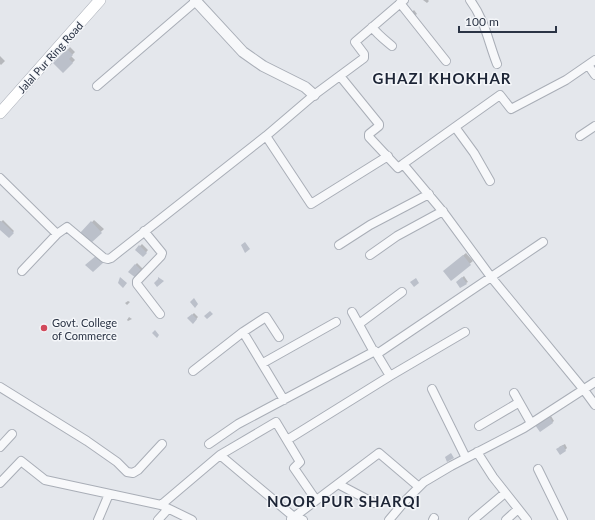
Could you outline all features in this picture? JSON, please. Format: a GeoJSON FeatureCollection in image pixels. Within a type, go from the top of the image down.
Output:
{"type":"FeatureCollection","features":[{"type":"Feature","properties":{"kind":"main road","name":"Jalal Pur Ring Road"},"geometry":{"type":"LineString","coordinates":[[0,113],[100,0]]}},
{"type":"Feature","properties":{"kind":"street"},"geometry":{"type":"LineString","coordinates":[[97,86],[195,0],[243,52],[263,66],[305,87],[314,95]]}},
{"type":"Feature","properties":{"kind":"street"},"geometry":{"type":"LineString","coordinates":[[470,0],[485,26],[491,49],[497,64]]}},
{"type":"Feature","properties":{"kind":"street"},"geometry":{"type":"LineString","coordinates":[[22,271],[57,234],[66,227],[69,227],[104,258],[111,258],[266,136],[314,95],[364,58],[364,54],[355,42],[402,2],[446,61]]}},
{"type":"Feature","properties":{"kind":"street"},"geometry":{"type":"LineString","coordinates":[[372,27],[378,35],[392,46]]}},
{"type":"Feature","properties":{"kind":"street"},"geometry":{"type":"LineString","coordinates":[[340,76],[379,124],[378,128],[368,136],[398,168],[500,95],[511,110],[566,80],[595,60]]}},
{"type":"Feature","properties":{"kind":"street"},"geometry":{"type":"LineString","coordinates":[[588,65],[595,75]]}},
{"type":"Feature","properties":{"kind":"street"},"geometry":{"type":"LineString","coordinates":[[580,136],[595,126]]}},
{"type":"Feature","properties":{"kind":"street"},"geometry":{"type":"LineString","coordinates":[[455,127],[474,153],[490,181]]}},
{"type":"Feature","properties":{"kind":"street"},"geometry":{"type":"LineString","coordinates":[[266,136],[311,204],[388,156]]}},
{"type":"Feature","properties":{"kind":"street"},"geometry":{"type":"LineString","coordinates":[[403,164],[443,211],[491,277],[595,405]]}},
{"type":"Feature","properties":{"kind":"street"},"geometry":{"type":"LineString","coordinates":[[0,178],[57,234]]}},
{"type":"Feature","properties":{"kind":"street"},"geometry":{"type":"LineString","coordinates":[[339,245],[370,225],[429,194]]}},
{"type":"Feature","properties":{"kind":"street"},"geometry":{"type":"LineString","coordinates":[[370,255],[397,236],[443,211]]}},
{"type":"Feature","properties":{"kind":"street"},"geometry":{"type":"LineString","coordinates":[[144,231],[162,253],[136,284],[160,314]]}},
{"type":"Feature","properties":{"kind":"street"},"geometry":{"type":"LineString","coordinates":[[209,444],[238,424],[376,353],[543,242]]}},
{"type":"Feature","properties":{"kind":"street"},"geometry":{"type":"LineString","coordinates":[[359,324],[402,292]]}},
{"type":"Feature","properties":{"kind":"street"},"geometry":{"type":"LineString","coordinates":[[352,312],[390,376]]}},
{"type":"Feature","properties":{"kind":"street"},"geometry":{"type":"LineString","coordinates":[[193,371],[243,332],[266,317],[279,337]]}},
{"type":"Feature","properties":{"kind":"street"},"geometry":{"type":"LineString","coordinates":[[263,364],[336,322]]}},
{"type":"Feature","properties":{"kind":"street"},"geometry":{"type":"LineString","coordinates":[[243,332],[284,400]]}},
{"type":"Feature","properties":{"kind":"street"},"geometry":{"type":"LineString","coordinates":[[287,440],[390,376],[465,332]]}},
{"type":"Feature","properties":{"kind":"street"},"geometry":{"type":"LineString","coordinates":[[389,520],[424,482],[531,423],[595,382]]}},
{"type":"Feature","properties":{"kind":"street"},"geometry":{"type":"LineString","coordinates":[[432,389],[466,458]]}},
{"type":"Feature","properties":{"kind":"street"},"geometry":{"type":"LineString","coordinates":[[2,391],[87,441],[117,462],[127,472],[138,470],[162,444]]}},
{"type":"Feature","properties":{"kind":"street"},"geometry":{"type":"LineString","coordinates":[[514,393],[518,403],[531,423]]}},
{"type":"Feature","properties":{"kind":"street"},"geometry":{"type":"LineString","coordinates":[[479,426],[518,403]]}},
{"type":"Feature","properties":{"kind":"street"},"geometry":{"type":"LineString","coordinates":[[158,520],[165,507],[220,455],[276,422],[300,462],[294,468],[316,500]]}},
{"type":"Feature","properties":{"kind":"street"},"geometry":{"type":"LineString","coordinates":[[0,447],[12,434]]}},
{"type":"Feature","properties":{"kind":"street"},"geometry":{"type":"LineString","coordinates":[[477,452],[492,477],[527,520]]}},
{"type":"Feature","properties":{"kind":"street"},"geometry":{"type":"LineString","coordinates":[[292,518],[379,453],[419,487]]}},
{"type":"Feature","properties":{"kind":"street"},"geometry":{"type":"LineString","coordinates":[[220,455],[292,518],[303,520]]}},
{"type":"Feature","properties":{"kind":"street"},"geometry":{"type":"LineString","coordinates":[[0,482],[21,461],[45,480],[165,507],[192,520]]}},
{"type":"Feature","properties":{"kind":"street"},"geometry":{"type":"LineString","coordinates":[[538,469],[563,520]]}},
{"type":"Feature","properties":{"kind":"street"},"geometry":{"type":"LineString","coordinates":[[338,484],[374,503]]}},
{"type":"Feature","properties":{"kind":"street"},"geometry":{"type":"LineString","coordinates":[[473,520],[505,493]]}},
{"type":"Feature","properties":{"kind":"street"},"geometry":{"type":"LineString","coordinates":[[98,520],[109,494]]}},
{"type":"Feature","properties":{"kind":"street"},"geometry":{"type":"LineString","coordinates":[[506,520],[518,509]]}},
{"type":"Feature","properties":{"kind":"building"},"geometry":{"type":"Polygon","coordinates":[[[67,49],[73,55],[69,59],[73,63],[63,73],[53,63],[67,49]]]}},
{"type":"Feature","properties":{"kind":"building"},"geometry":{"type":"Polygon","coordinates":[[[0,221],[14,233],[9,238],[0,230],[0,221]]]}},
{"type":"Feature","properties":{"kind":"building"},"geometry":{"type":"Polygon","coordinates":[[[91,221],[102,233],[91,243],[80,233],[91,221]]]}},
{"type":"Feature","properties":{"kind":"building"},"geometry":{"type":"Polygon","coordinates":[[[245,242],[250,249],[245,253],[241,245],[245,242]]]}},
{"type":"Feature","properties":{"kind":"building"},"geometry":{"type":"Polygon","coordinates":[[[139,245],[147,253],[143,257],[135,250],[139,245]]]}},
{"type":"Feature","properties":{"kind":"building"},"geometry":{"type":"Polygon","coordinates":[[[97,255],[104,262],[93,272],[85,265],[97,255]]]}},
{"type":"Feature","properties":{"kind":"building"},"geometry":{"type":"Polygon","coordinates":[[[463,255],[471,265],[451,281],[443,271],[463,255]]]}},
{"type":"Feature","properties":{"kind":"building"},"geometry":{"type":"Polygon","coordinates":[[[135,264],[142,271],[136,278],[128,272],[135,264]]]}},
{"type":"Feature","properties":{"kind":"building"},"geometry":{"type":"Polygon","coordinates":[[[120,277],[127,283],[123,288],[118,283],[120,277]]]}},
{"type":"Feature","properties":{"kind":"building"},"geometry":{"type":"Polygon","coordinates":[[[158,277],[164,281],[157,287],[154,283],[158,277]]]}},
{"type":"Feature","properties":{"kind":"building"},"geometry":{"type":"Polygon","coordinates":[[[462,277],[467,284],[460,288],[456,282],[462,277]]]}},
{"type":"Feature","properties":{"kind":"building"},"geometry":{"type":"Polygon","coordinates":[[[416,278],[419,283],[414,287],[410,282],[416,278]]]}},
{"type":"Feature","properties":{"kind":"building"},"geometry":{"type":"Polygon","coordinates":[[[194,298],[198,304],[195,308],[190,302],[194,298]]]}},
{"type":"Feature","properties":{"kind":"building"},"geometry":{"type":"Polygon","coordinates":[[[210,311],[213,314],[207,319],[204,316],[210,311]]]}},
{"type":"Feature","properties":{"kind":"building"},"geometry":{"type":"Polygon","coordinates":[[[192,314],[197,319],[193,324],[187,318],[192,314]]]}},
{"type":"Feature","properties":{"kind":"building"},"geometry":{"type":"Polygon","coordinates":[[[155,330],[159,335],[157,338],[152,333],[155,330]]]}},
{"type":"Feature","properties":{"kind":"building"},"geometry":{"type":"Polygon","coordinates":[[[549,416],[553,423],[540,432],[535,425],[549,416]]]}},
{"type":"Feature","properties":{"kind":"building"},"geometry":{"type":"Polygon","coordinates":[[[563,445],[566,451],[560,455],[556,449],[563,445]]]}},
{"type":"Feature","properties":{"kind":"building"},"geometry":{"type":"Polygon","coordinates":[[[451,453],[454,458],[447,462],[445,457],[451,453]]]}},
{"type":"Feature","properties":{"kind":"place","name":"Govt. College of Commerce"},"geometry":{"type":"Point","coordinates":[44,328]}},
{"type":"Feature","properties":{"kind":"district","name":"GHAZI KHOKHAR"},"geometry":{"type":"Point","coordinates":[442,78]}},
{"type":"Feature","properties":{"kind":"district","name":"NOOR PUR SHARQI"},"geometry":{"type":"Point","coordinates":[344,501]}}]}
